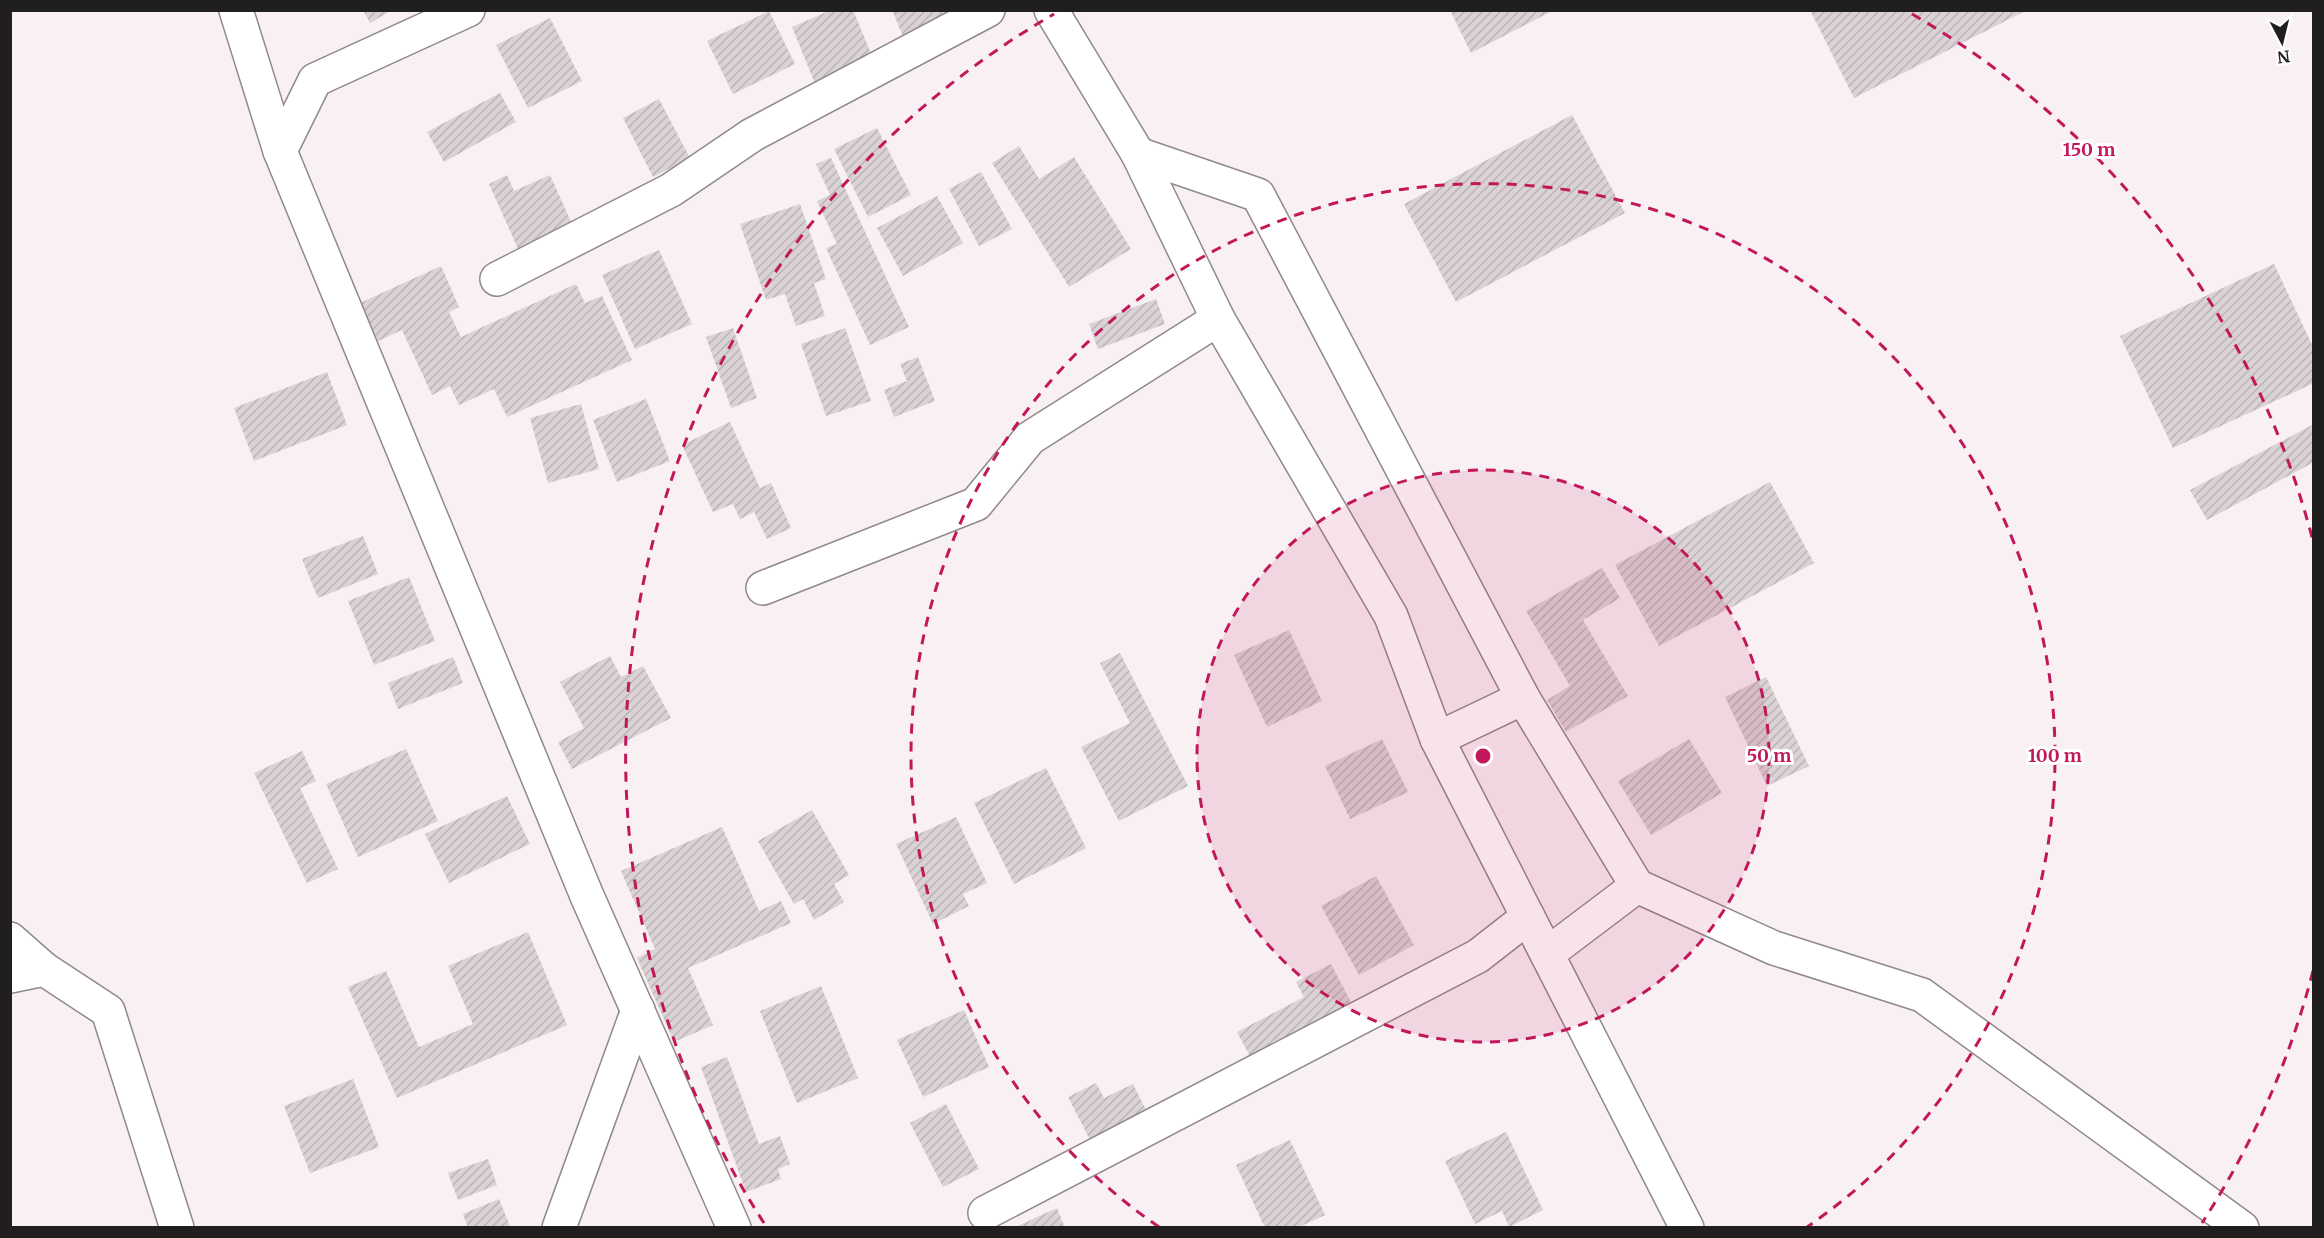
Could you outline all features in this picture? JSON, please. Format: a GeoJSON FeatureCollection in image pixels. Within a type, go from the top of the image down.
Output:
{"type":"FeatureCollection","features":[{"type":"Feature","properties":{"kind":"street"},"geometry":{"type":"LineString","coordinates":[[236,10],[280,152],[587,896],[734,1227]]}},
{"type":"Feature","properties":{"kind":"street"},"geometry":{"type":"LineString","coordinates":[[280,152],[315,80],[468,10]]}},
{"type":"Feature","properties":{"kind":"street"},"geometry":{"type":"LineString","coordinates":[[497,279],[670,190],[752,135],[988,10]]}},
{"type":"Feature","properties":{"kind":"street"},"geometry":{"type":"LineString","coordinates":[[1051,10],[1138,154],[1218,319],[1391,616],[1437,740],[1687,1227]]}},
{"type":"Feature","properties":{"kind":"street"},"geometry":{"type":"LineString","coordinates":[[1138,154],[1258,195],[1523,698],[1637,886],[1774,948],[1922,995],[2242,1227]]}},
{"type":"Feature","properties":{"kind":"street"},"geometry":{"type":"LineString","coordinates":[[763,588],[976,504],[1030,438],[1218,319]]}},
{"type":"Feature","properties":{"kind":"street"},"geometry":{"type":"LineString","coordinates":[[1437,740],[1523,698]]}},
{"type":"Feature","properties":{"kind":"street"},"geometry":{"type":"LineString","coordinates":[[1547,954],[1637,886]]}},
{"type":"Feature","properties":{"kind":"street"},"geometry":{"type":"LineString","coordinates":[[985,1213],[1478,956],[1528,917]]}},
{"type":"Feature","properties":{"kind":"street"},"geometry":{"type":"LineString","coordinates":[[10,939],[44,969],[108,1011],[177,1227]]}},
{"type":"Feature","properties":{"kind":"street"},"geometry":{"type":"LineString","coordinates":[[10,976],[44,969]]}},
{"type":"Feature","properties":{"kind":"street"},"geometry":{"type":"LineString","coordinates":[[559,1227],[638,1010]]}},
{"type":"Feature","properties":{"kind":"building"},"geometry":{"type":"Polygon","coordinates":[[[363,10],[392,10],[370,23],[363,10]]]}},
{"type":"Feature","properties":{"kind":"building"},"geometry":{"type":"Polygon","coordinates":[[[831,10],[853,10],[875,63],[816,86],[792,27],[831,10]]]}},
{"type":"Feature","properties":{"kind":"building"},"geometry":{"type":"Polygon","coordinates":[[[892,10],[957,10],[905,41],[892,10]]]}},
{"type":"Feature","properties":{"kind":"building"},"geometry":{"type":"Polygon","coordinates":[[[1450,10],[1554,10],[1471,53],[1450,10]]]}},
{"type":"Feature","properties":{"kind":"building"},"geometry":{"type":"Polygon","coordinates":[[[1810,10],[2027,10],[1854,98],[1810,10]]]}},
{"type":"Feature","properties":{"kind":"building"},"geometry":{"type":"Polygon","coordinates":[[[769,11],[795,64],[733,94],[707,41],[769,11]]]}},
{"type":"Feature","properties":{"kind":"building"},"geometry":{"type":"Polygon","coordinates":[[[550,18],[582,81],[528,108],[496,45],[550,18]]]}},
{"type":"Feature","properties":{"kind":"building"},"geometry":{"type":"Polygon","coordinates":[[[500,93],[516,122],[444,162],[427,132],[500,93]]]}},
{"type":"Feature","properties":{"kind":"building"},"geometry":{"type":"Polygon","coordinates":[[[659,99],[690,158],[653,177],[623,118],[659,99]]]}},
{"type":"Feature","properties":{"kind":"building"},"geometry":{"type":"Polygon","coordinates":[[[1572,115],[1625,213],[1456,302],[1404,204],[1572,115]]]}},
{"type":"Feature","properties":{"kind":"building"},"geometry":{"type":"Polygon","coordinates":[[[877,128],[911,195],[868,217],[834,149],[877,128]]]}},
{"type":"Feature","properties":{"kind":"building"},"geometry":{"type":"Polygon","coordinates":[[[1019,146],[1039,179],[1074,157],[1131,249],[1069,287],[992,163],[1019,146]]]}},
{"type":"Feature","properties":{"kind":"building"},"geometry":{"type":"Polygon","coordinates":[[[831,158],[909,327],[870,345],[826,248],[837,244],[817,201],[830,195],[816,164],[831,158]]]}},
{"type":"Feature","properties":{"kind":"building"},"geometry":{"type":"Polygon","coordinates":[[[981,172],[1012,229],[979,246],[949,189],[981,172]]]}},
{"type":"Feature","properties":{"kind":"building"},"geometry":{"type":"Polygon","coordinates":[[[507,175],[514,191],[550,175],[573,226],[519,251],[489,184],[507,175]]]}},
{"type":"Feature","properties":{"kind":"building"},"geometry":{"type":"Polygon","coordinates":[[[937,196],[963,243],[903,276],[877,228],[937,196]]]}},
{"type":"Feature","properties":{"kind":"building"},"geometry":{"type":"Polygon","coordinates":[[[800,204],[826,279],[814,283],[825,316],[796,326],[785,294],[766,300],[740,224],[800,204]]]}},
{"type":"Feature","properties":{"kind":"building"},"geometry":{"type":"Polygon","coordinates":[[[659,250],[692,324],[635,349],[602,275],[659,250]]]}},
{"type":"Feature","properties":{"kind":"building"},"geometry":{"type":"Polygon","coordinates":[[[2274,264],[2314,349],[2314,383],[2173,448],[2120,336],[2274,264]]]}},
{"type":"Feature","properties":{"kind":"building"},"geometry":{"type":"Polygon","coordinates":[[[441,266],[459,307],[449,312],[461,337],[576,284],[585,303],[602,296],[632,360],[507,417],[494,389],[459,405],[450,386],[432,395],[402,330],[378,341],[360,303],[441,266]]]}},
{"type":"Feature","properties":{"kind":"building"},"geometry":{"type":"Polygon","coordinates":[[[1156,299],[1165,324],[1098,349],[1089,324],[1156,299]]]}},
{"type":"Feature","properties":{"kind":"building"},"geometry":{"type":"Polygon","coordinates":[[[733,328],[757,398],[731,408],[706,337],[733,328]]]}},
{"type":"Feature","properties":{"kind":"building"},"geometry":{"type":"Polygon","coordinates":[[[845,328],[871,401],[826,416],[801,344],[845,328]]]}},
{"type":"Feature","properties":{"kind":"building"},"geometry":{"type":"Polygon","coordinates":[[[918,357],[935,401],[894,417],[884,390],[907,381],[900,364],[918,357]]]}},
{"type":"Feature","properties":{"kind":"building"},"geometry":{"type":"Polygon","coordinates":[[[327,372],[347,425],[254,461],[234,408],[327,372]]]}},
{"type":"Feature","properties":{"kind":"building"},"geometry":{"type":"Polygon","coordinates":[[[646,399],[670,461],[617,482],[593,420],[646,399]]]}},
{"type":"Feature","properties":{"kind":"building"},"geometry":{"type":"Polygon","coordinates":[[[581,404],[599,469],[548,483],[530,418],[581,404]]]}},
{"type":"Feature","properties":{"kind":"building"},"geometry":{"type":"Polygon","coordinates":[[[730,422],[760,488],[771,483],[791,528],[767,539],[754,512],[740,519],[733,504],[713,512],[682,445],[730,422]]]}},
{"type":"Feature","properties":{"kind":"building"},"geometry":{"type":"Polygon","coordinates":[[[2314,424],[2314,462],[2207,520],[2190,490],[2314,424]]]}},
{"type":"Feature","properties":{"kind":"building"},"geometry":{"type":"Polygon","coordinates":[[[1770,482],[1814,563],[1659,646],[1615,565],[1770,482]]]}},
{"type":"Feature","properties":{"kind":"building"},"geometry":{"type":"Polygon","coordinates":[[[363,536],[378,574],[318,598],[302,559],[363,536]]]}},
{"type":"Feature","properties":{"kind":"building"},"geometry":{"type":"Polygon","coordinates":[[[1602,568],[1620,598],[1583,620],[1628,696],[1566,732],[1547,700],[1570,686],[1526,611],[1602,568]]]}},
{"type":"Feature","properties":{"kind":"building"},"geometry":{"type":"Polygon","coordinates":[[[409,577],[435,641],[374,665],[348,601],[409,577]]]}},
{"type":"Feature","properties":{"kind":"building"},"geometry":{"type":"Polygon","coordinates":[[[1289,630],[1322,701],[1267,727],[1234,655],[1289,630]]]}},
{"type":"Feature","properties":{"kind":"building"},"geometry":{"type":"Polygon","coordinates":[[[1120,653],[1188,786],[1119,821],[1081,747],[1130,723],[1100,663],[1120,653]]]}},
{"type":"Feature","properties":{"kind":"building"},"geometry":{"type":"Polygon","coordinates":[[[610,656],[621,677],[643,666],[671,718],[572,769],[558,742],[584,728],[560,682],[610,656]]]}},
{"type":"Feature","properties":{"kind":"building"},"geometry":{"type":"Polygon","coordinates":[[[453,657],[463,683],[398,709],[388,683],[453,657]]]}},
{"type":"Feature","properties":{"kind":"building"},"geometry":{"type":"Polygon","coordinates":[[[1766,677],[1809,766],[1767,786],[1725,697],[1766,677]]]}},
{"type":"Feature","properties":{"kind":"building"},"geometry":{"type":"Polygon","coordinates":[[[1382,739],[1408,792],[1350,819],[1325,766],[1382,739]]]}},
{"type":"Feature","properties":{"kind":"building"},"geometry":{"type":"Polygon","coordinates":[[[1689,739],[1722,793],[1651,835],[1618,781],[1689,739]]]}},
{"type":"Feature","properties":{"kind":"building"},"geometry":{"type":"Polygon","coordinates":[[[406,749],[438,821],[358,857],[326,784],[406,749]]]}},
{"type":"Feature","properties":{"kind":"building"},"geometry":{"type":"Polygon","coordinates":[[[302,751],[316,781],[300,788],[338,869],[307,883],[254,773],[302,751]]]}},
{"type":"Feature","properties":{"kind":"building"},"geometry":{"type":"Polygon","coordinates":[[[1046,768],[1086,848],[1014,884],[974,803],[1046,768]]]}},
{"type":"Feature","properties":{"kind":"building"},"geometry":{"type":"Polygon","coordinates":[[[507,796],[530,844],[449,883],[425,834],[507,796]]]}},
{"type":"Feature","properties":{"kind":"building"},"geometry":{"type":"Polygon","coordinates":[[[812,810],[849,875],[834,884],[844,902],[814,920],[803,899],[794,904],[758,841],[812,810]]]}},
{"type":"Feature","properties":{"kind":"building"},"geometry":{"type":"Polygon","coordinates":[[[956,817],[987,883],[963,894],[969,906],[933,924],[896,844],[956,817]]]}},
{"type":"Feature","properties":{"kind":"building"},"geometry":{"type":"Polygon","coordinates":[[[722,827],[759,911],[781,901],[791,923],[688,968],[713,1025],[674,1042],[637,958],[655,949],[621,871],[722,827]]]}},
{"type":"Feature","properties":{"kind":"building"},"geometry":{"type":"Polygon","coordinates":[[[1376,876],[1414,945],[1359,975],[1321,906],[1376,876]]]}},
{"type":"Feature","properties":{"kind":"building"},"geometry":{"type":"Polygon","coordinates":[[[528,932],[567,1025],[397,1098],[348,987],[386,971],[419,1047],[473,1024],[448,966],[528,932]]]}},
{"type":"Feature","properties":{"kind":"building"},"geometry":{"type":"Polygon","coordinates":[[[1331,964],[1353,1006],[1252,1060],[1237,1032],[1304,997],[1296,982],[1331,964]]]}},
{"type":"Feature","properties":{"kind":"building"},"geometry":{"type":"Polygon","coordinates":[[[821,986],[858,1078],[797,1103],[760,1011],[821,986]]]}},
{"type":"Feature","properties":{"kind":"building"},"geometry":{"type":"Polygon","coordinates":[[[964,1010],[989,1067],[923,1097],[897,1040],[964,1010]]]}},
{"type":"Feature","properties":{"kind":"building"},"geometry":{"type":"Polygon","coordinates":[[[727,1057],[759,1144],[780,1136],[790,1164],[778,1169],[781,1179],[746,1192],[701,1067],[727,1057]]]}},
{"type":"Feature","properties":{"kind":"building"},"geometry":{"type":"Polygon","coordinates":[[[353,1079],[379,1147],[310,1173],[284,1106],[353,1079]]]}},
{"type":"Feature","properties":{"kind":"building"},"geometry":{"type":"Polygon","coordinates":[[[1096,1083],[1104,1098],[1133,1084],[1147,1112],[1090,1140],[1068,1097],[1096,1083]]]}},
{"type":"Feature","properties":{"kind":"building"},"geometry":{"type":"Polygon","coordinates":[[[946,1104],[979,1169],[943,1187],[910,1123],[946,1104]]]}},
{"type":"Feature","properties":{"kind":"building"},"geometry":{"type":"Polygon","coordinates":[[[1506,1132],[1543,1210],[1509,1227],[1502,1211],[1475,1224],[1445,1161],[1506,1132]]]}},
{"type":"Feature","properties":{"kind":"building"},"geometry":{"type":"Polygon","coordinates":[[[1290,1140],[1325,1215],[1297,1228],[1265,1228],[1236,1165],[1290,1140]]]}},
{"type":"Feature","properties":{"kind":"building"},"geometry":{"type":"Polygon","coordinates":[[[488,1159],[497,1185],[458,1200],[448,1173],[488,1159]]]}},
{"type":"Feature","properties":{"kind":"building"},"geometry":{"type":"Polygon","coordinates":[[[499,1199],[511,1228],[468,1228],[463,1214],[499,1199]]]}},
{"type":"Feature","properties":{"kind":"building"},"geometry":{"type":"Polygon","coordinates":[[[1057,1208],[1065,1228],[1013,1228],[1057,1208]]]}}]}
